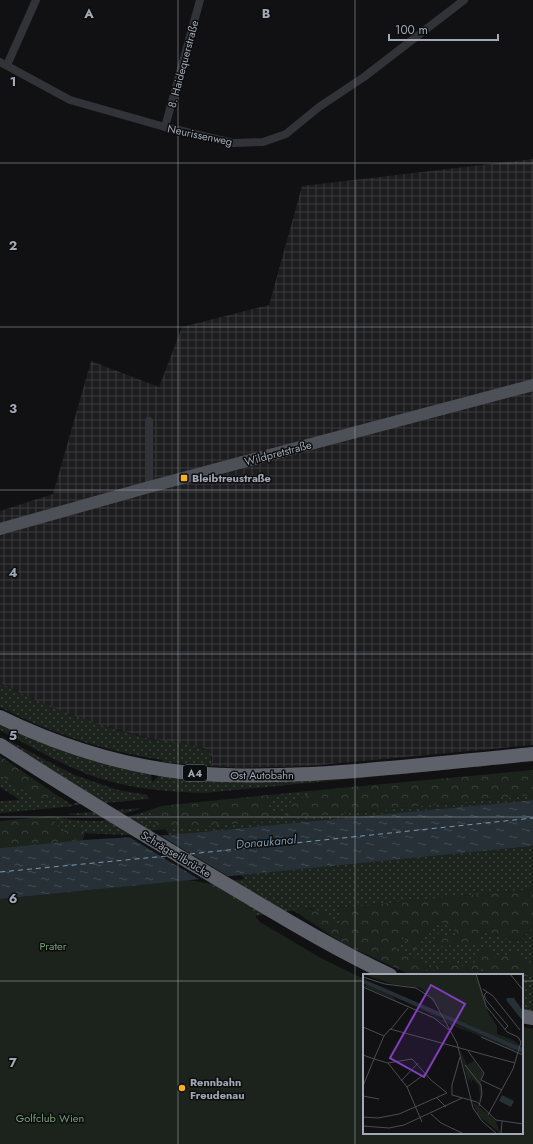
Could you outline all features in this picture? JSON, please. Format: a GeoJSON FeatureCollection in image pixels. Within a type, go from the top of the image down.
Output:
{"type":"FeatureCollection","features":[{"type":"Feature","properties":{"kind":"highway","name":"Ost Autobahn"},"geometry":{"type":"LineString","coordinates":[[0,717],[28,731],[70,747],[115,760],[167,770],[217,775],[274,776],[347,772],[533,754]]}},
{"type":"Feature","properties":{"kind":"highway","name":"Schrägseilbrücke"},"geometry":{"type":"LineString","coordinates":[[0,745],[64,786],[288,921],[336,948],[388,974]]}},
{"type":"Feature","properties":{"kind":"highway"},"geometry":{"type":"LineString","coordinates":[[523,1016],[533,1018]]}},
{"type":"Feature","properties":{"kind":"main road","name":"Wildpretstraße"},"geometry":{"type":"LineString","coordinates":[[0,529],[149,487],[533,385]]}},
{"type":"Feature","properties":{"kind":"street"},"geometry":{"type":"LineString","coordinates":[[4,63],[36,0]]}},
{"type":"Feature","properties":{"kind":"street","name":"8. Haidequerstraße"},"geometry":{"type":"LineString","coordinates":[[165,127],[200,0]]}},
{"type":"Feature","properties":{"kind":"street","name":"Neurissenweg"},"geometry":{"type":"LineString","coordinates":[[4,63],[70,100],[165,127],[234,143],[263,142],[286,134],[319,107],[364,77],[464,0]]}},
{"type":"Feature","properties":{"kind":"street"},"geometry":{"type":"LineString","coordinates":[[149,421],[149,487]]}},
{"type":"Feature","properties":{"kind":"shaded area"},"geometry":{"type":"Polygon","coordinates":[[[533,159],[533,745],[309,766],[239,768],[211,766],[212,757],[204,748],[148,738],[93,723],[49,707],[0,683],[0,511],[53,494],[91,361],[159,387],[182,327],[269,305],[302,186],[533,159]]]}},
{"type":"Feature","properties":{"kind":"green space"},"geometry":{"type":"Polygon","coordinates":[[[0,683],[55,708],[92,722],[151,739],[193,745],[201,748],[211,755],[211,766],[162,762],[163,760],[100,747],[59,733],[0,707],[0,683]]]}},
{"type":"Feature","properties":{"kind":"green space"},"geometry":{"type":"Polygon","coordinates":[[[0,723],[151,773],[152,782],[159,774],[533,759],[533,761],[204,793],[174,792],[115,783],[87,774],[54,759],[0,730],[0,723]]]}},
{"type":"Feature","properties":{"kind":"green space"},"geometry":{"type":"Polygon","coordinates":[[[0,736],[74,775],[118,790],[147,795],[149,799],[105,803],[68,780],[67,782],[0,736]]]}},
{"type":"Feature","properties":{"kind":"green space"},"geometry":{"type":"Polygon","coordinates":[[[0,756],[58,796],[40,801],[0,775],[0,756]]]}},
{"type":"Feature","properties":{"kind":"green space"},"geometry":{"type":"Polygon","coordinates":[[[533,770],[533,795],[287,819],[288,809],[299,798],[319,790],[533,770]]]}},
{"type":"Feature","properties":{"kind":"green space"},"geometry":{"type":"Polygon","coordinates":[[[0,775],[40,801],[58,796],[74,806],[0,813],[0,801],[20,800],[0,787],[0,775]]]}},
{"type":"Feature","properties":{"kind":"green space"},"geometry":{"type":"Polygon","coordinates":[[[319,790],[299,798],[288,819],[533,795],[533,800],[169,835],[166,829],[268,821],[264,807],[279,794],[319,790]]]}},
{"type":"Feature","properties":{"kind":"green space"},"geometry":{"type":"Polygon","coordinates":[[[279,794],[264,807],[280,814],[268,821],[157,830],[150,810],[161,806],[279,794]]]}},
{"type":"Feature","properties":{"kind":"green space"},"geometry":{"type":"Polygon","coordinates":[[[141,808],[125,813],[105,816],[68,814],[141,808]]]}},
{"type":"Feature","properties":{"kind":"green space"},"geometry":{"type":"Polygon","coordinates":[[[150,810],[157,830],[125,835],[85,833],[81,829],[63,834],[51,816],[63,819],[88,821],[126,817],[150,810]]]}},
{"type":"Feature","properties":{"kind":"green space"},"geometry":{"type":"Polygon","coordinates":[[[51,816],[63,834],[65,830],[71,827],[81,829],[85,833],[83,840],[0,848],[0,821],[51,816]]]}},
{"type":"Feature","properties":{"kind":"green space"},"geometry":{"type":"Polygon","coordinates":[[[533,846],[533,889],[340,908],[342,928],[321,912],[310,908],[255,916],[218,917],[0,899],[195,885],[245,879],[240,875],[533,846]]]}},
{"type":"Feature","properties":{"kind":"green space","name":"Rennbahn Freudenau"},"geometry":{"type":"Polygon","coordinates":[[[188,880],[207,883],[250,909],[260,922],[319,957],[363,979],[363,1134],[523,1134],[523,1027],[533,1029],[533,1144],[0,1144],[0,899],[188,880]]]}},
{"type":"Feature","properties":{"kind":"green space"},"geometry":{"type":"Polygon","coordinates":[[[533,889],[533,927],[519,941],[482,932],[479,944],[436,946],[433,942],[437,934],[455,937],[457,932],[443,923],[429,927],[421,940],[421,949],[411,949],[403,935],[396,950],[429,964],[424,974],[409,974],[342,943],[293,910],[309,909],[320,911],[341,927],[339,908],[533,889]]]}},
{"type":"Feature","properties":{"kind":"green space"},"geometry":{"type":"Polygon","coordinates":[[[443,923],[458,932],[455,937],[433,942],[482,932],[519,941],[533,927],[533,1011],[523,1009],[523,974],[424,974],[429,965],[395,950],[403,935],[421,940],[429,927],[443,923]]]}},
{"type":"Feature","properties":{"kind":"green space"},"geometry":{"type":"Polygon","coordinates":[[[487,948],[496,959],[517,951],[521,961],[533,963],[529,975],[523,981],[523,974],[507,974],[504,971],[486,974],[481,967],[472,974],[435,974],[433,969],[440,963],[455,961],[464,967],[476,962],[481,949],[487,948]]]}},
{"type":"Feature","properties":{"kind":"water","name":"Donaukanal"},"geometry":{"type":"Polygon","coordinates":[[[533,800],[533,846],[0,899],[0,848],[83,840],[169,835],[533,800]]]}},
{"type":"Feature","properties":{"kind":"pier"},"geometry":{"type":"Polygon","coordinates":[[[156,833],[231,878],[202,881],[126,835],[156,833]]]}},
{"type":"Feature","properties":{"kind":"waterway"},"geometry":{"type":"LineString","coordinates":[[75,804],[81,803]]}},
{"type":"Feature","properties":{"kind":"ferry route"},"geometry":{"type":"LineString","coordinates":[[190,854],[533,818]]}},
{"type":"Feature","properties":{"kind":"ferry route"},"geometry":{"type":"LineString","coordinates":[[0,872],[167,856]]}},
{"type":"Feature","properties":{"kind":"place","name":"Bleibtreustraße"},"geometry":{"type":"Point","coordinates":[184,478]}},
{"type":"Feature","properties":{"kind":"place","name":"Rennbahn Freudenau"},"geometry":{"type":"Point","coordinates":[182,1088]}},
{"type":"Feature","properties":{"kind":"park label","name":"Prater"},"geometry":{"type":"Point","coordinates":[53,946]}},
{"type":"Feature","properties":{"kind":"park label","name":"Golfclub Wien"},"geometry":{"type":"Point","coordinates":[50,1118]}}]}
